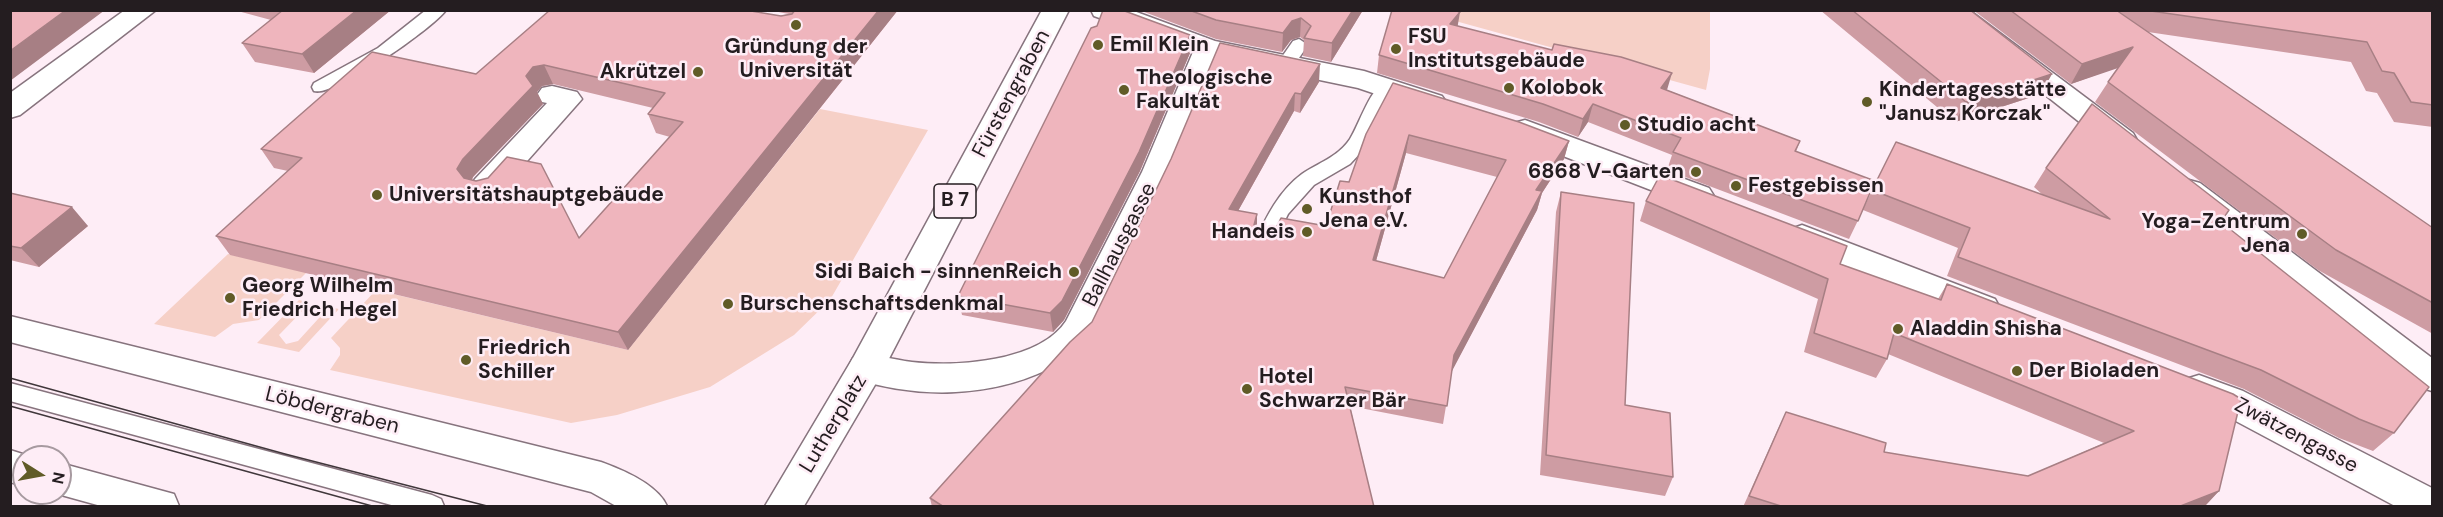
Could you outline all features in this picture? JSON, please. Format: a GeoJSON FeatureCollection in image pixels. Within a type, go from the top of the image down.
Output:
{"type":"FeatureCollection","features":[{"type":"Feature","properties":{"kind":"street"},"geometry":{"type":"LineString","coordinates":[[10,108],[143,10]]}},
{"type":"Feature","properties":{"kind":"street","name":"Fürstengraben"},"geometry":{"type":"LineString","coordinates":[[866,368],[1056,10]]}},
{"type":"Feature","properties":{"kind":"street"},"geometry":{"type":"LineString","coordinates":[[1104,10],[1209,48],[1292,55],[1460,112]]}},
{"type":"Feature","properties":{"kind":"street"},"geometry":{"type":"LineString","coordinates":[[1951,10],[2141,154]]}},
{"type":"Feature","properties":{"kind":"street","name":"Ballhausgasse"},"geometry":{"type":"LineString","coordinates":[[970,378],[1024,367],[1071,340],[1144,201],[1182,118],[1209,48]]}},
{"type":"Feature","properties":{"kind":"street"},"geometry":{"type":"LineString","coordinates":[[486,187],[567,99],[552,95]]}},
{"type":"Feature","properties":{"kind":"street"},"geometry":{"type":"LineString","coordinates":[[1494,122],[1537,135],[1727,207]]}},
{"type":"Feature","properties":{"kind":"street"},"geometry":{"type":"LineString","coordinates":[[2170,176],[2433,377]]}},
{"type":"Feature","properties":{"kind":"street"},"geometry":{"type":"LineString","coordinates":[[1770,225],[2011,318]]}},
{"type":"Feature","properties":{"kind":"street","name":"Löbdergraben"},"geometry":{"type":"LineString","coordinates":[[10,329],[601,478],[648,507]]}},
{"type":"Feature","properties":{"kind":"street","name":"Lutherplatz"},"geometry":{"type":"LineString","coordinates":[[784,507],[866,368],[927,379],[970,378]]}},
{"type":"Feature","properties":{"kind":"street","name":"Zwätzengasse"},"geometry":{"type":"LineString","coordinates":[[2176,380],[2230,401],[2430,507]]}},
{"type":"Feature","properties":{"kind":"street"},"geometry":{"type":"LineString","coordinates":[[72,482],[160,507]]}},
{"type":"Feature","properties":{"kind":"lane"},"geometry":{"type":"LineString","coordinates":[[321,87],[384,52],[438,10]]}},
{"type":"Feature","properties":{"kind":"lane"},"geometry":{"type":"LineString","coordinates":[[1265,242],[1279,211],[1307,180],[1343,159],[1357,144],[1386,88]]}},
{"type":"Feature","properties":{"kind":"lane"},"geometry":{"type":"LineString","coordinates":[[10,392],[432,507]]}},
{"type":"Feature","properties":{"kind":"shaded area"},"geometry":{"type":"Polygon","coordinates":[[[1419,11],[1710,11],[1710,69],[1706,90],[1419,11]]]}},
{"type":"Feature","properties":{"kind":"shaded area"},"geometry":{"type":"Polygon","coordinates":[[[820,109],[928,130],[830,300],[794,335],[710,387],[617,415],[571,423],[330,370],[340,355],[340,348],[331,338],[376,290],[628,350],[820,109]]]}},
{"type":"Feature","properties":{"kind":"shaded area"},"geometry":{"type":"Polygon","coordinates":[[[228,254],[307,272],[259,320],[233,324],[215,337],[154,324],[228,254]]]}},
{"type":"Feature","properties":{"kind":"shaded area"},"geometry":{"type":"Polygon","coordinates":[[[299,300],[310,303],[279,335],[286,344],[298,341],[329,307],[339,309],[299,352],[257,343],[299,300]]]}},
{"type":"Feature","properties":{"kind":"building"},"geometry":{"type":"Polygon","coordinates":[[[10,10],[66,10],[10,51],[10,10]]]}},
{"type":"Feature","properties":{"kind":"building"},"geometry":{"type":"Polygon","coordinates":[[[283,10],[357,10],[302,54],[242,43],[283,10]]]}},
{"type":"Feature","properties":{"kind":"building","name":"Universitätshauptgebäude"},"geometry":{"type":"Polygon","coordinates":[[[550,10],[745,10],[781,16],[792,14],[795,10],[879,10],[618,332],[216,236],[302,158],[261,149],[372,52],[476,74],[550,10]],[[544,65],[533,67],[526,76],[533,86],[463,159],[457,169],[464,178],[476,181],[488,178],[507,157],[541,164],[579,238],[683,122],[648,114],[665,93],[544,65]]]}},
{"type":"Feature","properties":{"kind":"building"},"geometry":{"type":"Polygon","coordinates":[[[1103,10],[1122,10],[1190,35],[1139,152],[1062,301],[1050,313],[958,296],[1091,28],[1097,26],[1103,10]]]}},
{"type":"Feature","properties":{"kind":"building"},"geometry":{"type":"Polygon","coordinates":[[[1189,10],[1353,10],[1332,43],[1304,38],[1311,26],[1301,18],[1292,21],[1283,33],[1216,20],[1189,10]]]}},
{"type":"Feature","properties":{"kind":"building"},"geometry":{"type":"Polygon","coordinates":[[[1392,10],[1453,10],[1460,12],[1450,24],[1552,50],[1554,44],[1621,57],[1672,73],[1661,88],[1800,141],[1795,151],[1875,181],[1858,221],[1673,152],[1681,138],[1593,104],[1583,119],[1543,104],[1379,55],[1392,10]]]}},
{"type":"Feature","properties":{"kind":"building"},"geometry":{"type":"Polygon","coordinates":[[[1852,10],[1970,10],[2052,74],[1966,102],[1852,10]]]}},
{"type":"Feature","properties":{"kind":"building"},"geometry":{"type":"Polygon","coordinates":[[[2010,10],[2116,10],[2433,228],[2433,303],[2336,250],[2108,82],[2133,47],[2082,64],[2010,10]]]}},
{"type":"Feature","properties":{"kind":"building"},"geometry":{"type":"Polygon","coordinates":[[[2144,10],[2433,11],[2433,105],[2411,102],[2394,73],[2382,71],[2367,42],[2144,10]]]}},
{"type":"Feature","properties":{"kind":"building"},"geometry":{"type":"Polygon","coordinates":[[[1220,43],[1320,64],[1301,94],[1295,93],[1229,209],[1257,214],[1254,225],[1265,234],[1275,230],[1281,218],[1326,226],[1340,181],[1349,182],[1366,134],[1393,83],[1519,122],[1569,141],[1536,190],[1542,191],[1454,355],[1447,406],[1345,387],[1374,507],[944,507],[930,498],[1070,342],[1092,322],[1171,159],[1220,43]],[[1409,135],[1373,260],[1444,278],[1506,160],[1409,135]]]}},
{"type":"Feature","properties":{"kind":"building"},"geometry":{"type":"Polygon","coordinates":[[[2092,104],[2229,210],[2221,222],[2429,387],[2394,433],[2359,419],[2261,370],[1958,257],[1970,228],[1872,190],[1896,142],[2110,219],[2046,168],[2092,104]]]}},
{"type":"Feature","properties":{"kind":"building"},"geometry":{"type":"Polygon","coordinates":[[[1660,175],[1847,246],[1840,264],[1941,300],[1947,284],[2233,394],[2241,399],[2219,491],[2178,507],[1784,507],[1749,496],[1786,412],[1886,443],[1884,452],[2028,476],[2134,431],[1894,333],[1887,359],[1814,333],[1828,279],[1646,201],[1660,175]]]}},
{"type":"Feature","properties":{"kind":"building"},"geometry":{"type":"Polygon","coordinates":[[[1561,192],[1634,203],[1625,405],[1670,413],[1673,477],[1546,455],[1561,192]]]}},
{"type":"Feature","properties":{"kind":"building"},"geometry":{"type":"Polygon","coordinates":[[[10,193],[72,207],[21,248],[10,246],[10,193]]]}},
{"type":"Feature","properties":{"kind":"tram line"},"geometry":{"type":"LineString","coordinates":[[10,378],[285,454],[487,506]]}},
{"type":"Feature","properties":{"kind":"tram line"},"geometry":{"type":"LineString","coordinates":[[10,406],[372,506]]}},
{"type":"Feature","properties":{"kind":"place","name":"Gründung der Universität"},"geometry":{"type":"Point","coordinates":[796,25]}},
{"type":"Feature","properties":{"kind":"place","name":"Emil Klein"},"geometry":{"type":"Point","coordinates":[1098,45]}},
{"type":"Feature","properties":{"kind":"place","name":"FSU Institutsgebäude"},"geometry":{"type":"Point","coordinates":[1396,49]}},
{"type":"Feature","properties":{"kind":"place","name":"Akrützel"},"geometry":{"type":"Point","coordinates":[698,72]}},
{"type":"Feature","properties":{"kind":"place","name":"Kolobok"},"geometry":{"type":"Point","coordinates":[1509,88]}},
{"type":"Feature","properties":{"kind":"place","name":"Theologische Fakultät"},"geometry":{"type":"Point","coordinates":[1124,90]}},
{"type":"Feature","properties":{"kind":"place","name":"Kindertagesstätte \"Janusz Korczak\""},"geometry":{"type":"Point","coordinates":[1867,102]}},
{"type":"Feature","properties":{"kind":"place","name":"Studio acht"},"geometry":{"type":"Point","coordinates":[1625,125]}},
{"type":"Feature","properties":{"kind":"place","name":"6868 V-Garten"},"geometry":{"type":"Point","coordinates":[1696,172]}},
{"type":"Feature","properties":{"kind":"place","name":"Festgebissen"},"geometry":{"type":"Point","coordinates":[1736,186]}},
{"type":"Feature","properties":{"kind":"place","name":"Universitätshauptgebäude"},"geometry":{"type":"Point","coordinates":[377,195]}},
{"type":"Feature","properties":{"kind":"place","name":"Kunsthof Jena e.V."},"geometry":{"type":"Point","coordinates":[1307,209]}},
{"type":"Feature","properties":{"kind":"place","name":"Handeis"},"geometry":{"type":"Point","coordinates":[1307,232]}},
{"type":"Feature","properties":{"kind":"place","name":"Yoga-Zentrum Jena"},"geometry":{"type":"Point","coordinates":[2302,234]}},
{"type":"Feature","properties":{"kind":"place","name":"Sidi Baich - sinnenReich"},"geometry":{"type":"Point","coordinates":[1074,272]}},
{"type":"Feature","properties":{"kind":"place","name":"Georg Wilhelm Friedrich Hegel"},"geometry":{"type":"Point","coordinates":[230,298]}},
{"type":"Feature","properties":{"kind":"place","name":"Burschenschaftsdenkmal"},"geometry":{"type":"Point","coordinates":[728,304]}},
{"type":"Feature","properties":{"kind":"place","name":"Aladdin Shisha"},"geometry":{"type":"Point","coordinates":[1898,329]}},
{"type":"Feature","properties":{"kind":"place","name":"Friedrich Schiller"},"geometry":{"type":"Point","coordinates":[466,360]}},
{"type":"Feature","properties":{"kind":"place","name":"Der Bioladen"},"geometry":{"type":"Point","coordinates":[2017,371]}},
{"type":"Feature","properties":{"kind":"place","name":"Hotel Schwarzer Bär"},"geometry":{"type":"Point","coordinates":[1247,389]}}]}
